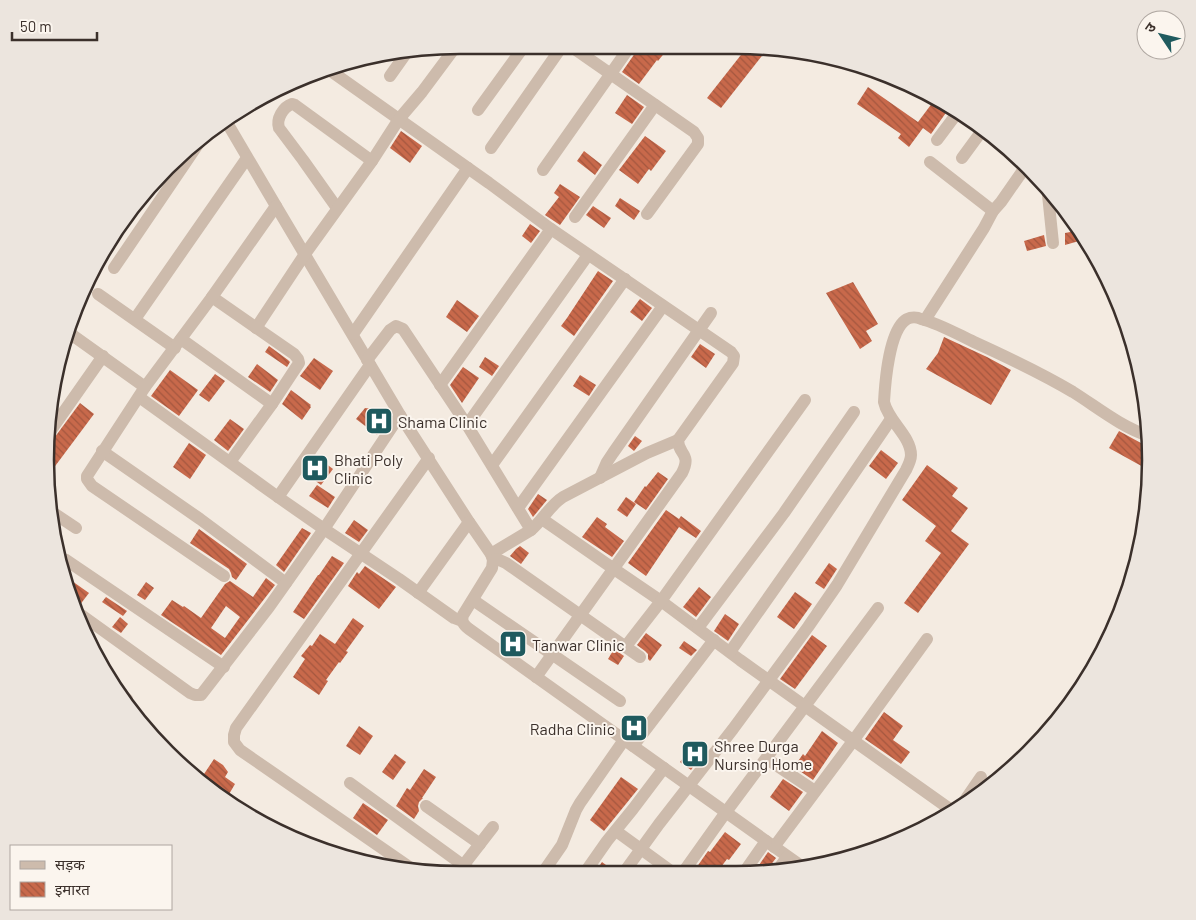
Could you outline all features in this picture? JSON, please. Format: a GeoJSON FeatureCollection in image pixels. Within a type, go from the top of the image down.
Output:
{"type":"FeatureCollection","features":[{"type":"Feature","properties":{"kind":"street"},"geometry":{"type":"LineString","coordinates":[[256,328],[399,119],[450,54]]}},
{"type":"Feature","properties":{"kind":"street"},"geometry":{"type":"LineString","coordinates":[[478,110],[518,54]]}},
{"type":"Feature","properties":{"kind":"street"},"geometry":{"type":"LineString","coordinates":[[491,148],[557,54]]}},
{"type":"Feature","properties":{"kind":"street"},"geometry":{"type":"LineString","coordinates":[[582,54],[694,132],[698,138],[699,141],[648,214]]}},
{"type":"Feature","properties":{"kind":"street"},"geometry":{"type":"LineString","coordinates":[[543,170],[625,54]]}},
{"type":"Feature","properties":{"kind":"street"},"geometry":{"type":"LineString","coordinates":[[390,76],[403,58]]}},
{"type":"Feature","properties":{"kind":"street"},"geometry":{"type":"LineString","coordinates":[[334,74],[551,229],[731,352],[734,356],[734,363],[678,440],[657,448],[558,500],[531,530],[492,557]]}},
{"type":"Feature","properties":{"kind":"street"},"geometry":{"type":"LineString","coordinates":[[337,208],[279,128],[277,122],[286,106],[295,105],[372,161]]}},
{"type":"Feature","properties":{"kind":"street"},"geometry":{"type":"LineString","coordinates":[[575,217],[655,105]]}},
{"type":"Feature","properties":{"kind":"street"},"geometry":{"type":"LineString","coordinates":[[937,140],[954,117]]}},
{"type":"Feature","properties":{"kind":"street"},"geometry":{"type":"LineString","coordinates":[[229,126],[400,415],[492,557],[492,568],[462,621]]}},
{"type":"Feature","properties":{"kind":"street"},"geometry":{"type":"LineString","coordinates":[[962,158],[979,135]]}},
{"type":"Feature","properties":{"kind":"street"},"geometry":{"type":"LineString","coordinates":[[114,268],[189,158]]}},
{"type":"Feature","properties":{"kind":"street"},"geometry":{"type":"LineString","coordinates":[[135,319],[248,158]]}},
{"type":"Feature","properties":{"kind":"street"},"geometry":{"type":"LineString","coordinates":[[930,162],[993,211]]}},
{"type":"Feature","properties":{"kind":"street"},"geometry":{"type":"LineString","coordinates":[[353,334],[468,168]]}},
{"type":"Feature","properties":{"kind":"street"},"geometry":{"type":"LineString","coordinates":[[925,320],[993,211],[1022,172]]}},
{"type":"Feature","properties":{"kind":"street"},"geometry":{"type":"LineString","coordinates":[[1049,202],[1053,243]]}},
{"type":"Feature","properties":{"kind":"street"},"geometry":{"type":"LineString","coordinates":[[224,576],[90,484],[87,476],[142,392],[276,206]]}},
{"type":"Feature","properties":{"kind":"street"},"geometry":{"type":"LineString","coordinates":[[440,385],[551,229]]}},
{"type":"Feature","properties":{"kind":"street"},"geometry":{"type":"LineString","coordinates":[[467,426],[588,254]]}},
{"type":"Feature","properties":{"kind":"street"},"geometry":{"type":"LineString","coordinates":[[492,465],[624,279]]}},
{"type":"Feature","properties":{"kind":"street"},"geometry":{"type":"LineString","coordinates":[[98,294],[272,404]]}},
{"type":"Feature","properties":{"kind":"street"},"geometry":{"type":"LineString","coordinates":[[212,297],[294,354],[300,363],[230,462]]}},
{"type":"Feature","properties":{"kind":"street"},"geometry":{"type":"LineString","coordinates":[[518,508],[663,306]]}},
{"type":"Feature","properties":{"kind":"street"},"geometry":{"type":"LineString","coordinates":[[600,478],[613,454],[711,313]]}},
{"type":"Feature","properties":{"kind":"street"},"geometry":{"type":"LineString","coordinates":[[629,866],[689,785],[733,730],[808,627],[837,585],[906,470],[911,455],[909,447],[886,409],[884,402],[889,356],[899,327],[905,319],[912,317],[925,320],[987,348],[1057,382],[1141,433]]}},
{"type":"Feature","properties":{"kind":"street"},"geometry":{"type":"LineString","coordinates":[[278,497],[390,330],[396,326],[406,331],[492,465],[531,530]]}},
{"type":"Feature","properties":{"kind":"street"},"geometry":{"type":"LineString","coordinates":[[73,335],[103,356],[142,392],[230,462],[324,529],[454,618],[462,621],[469,629],[536,678],[795,862]]}},
{"type":"Feature","properties":{"kind":"street"},"geometry":{"type":"LineString","coordinates":[[56,422],[103,356]]}},
{"type":"Feature","properties":{"kind":"street"},"geometry":{"type":"LineString","coordinates":[[626,646],[805,400]]}},
{"type":"Feature","properties":{"kind":"street"},"geometry":{"type":"LineString","coordinates":[[698,628],[784,513],[854,412]]}},
{"type":"Feature","properties":{"kind":"street"},"geometry":{"type":"LineString","coordinates":[[87,619],[194,695],[201,695],[286,583],[400,415]]}},
{"type":"Feature","properties":{"kind":"street"},"geometry":{"type":"LineString","coordinates":[[730,652],[801,552],[891,418]]}},
{"type":"Feature","properties":{"kind":"street"},"geometry":{"type":"LineString","coordinates":[[536,678],[682,473],[686,461],[678,445],[678,440]]}},
{"type":"Feature","properties":{"kind":"street"},"geometry":{"type":"LineString","coordinates":[[102,451],[200,519],[286,583]]}},
{"type":"Feature","properties":{"kind":"street"},"geometry":{"type":"LineString","coordinates":[[402,862],[240,750],[234,742],[234,735],[239,724],[429,458]]}},
{"type":"Feature","properties":{"kind":"street"},"geometry":{"type":"LineString","coordinates":[[58,516],[76,528]]}},
{"type":"Feature","properties":{"kind":"street"},"geometry":{"type":"LineString","coordinates":[[542,519],[614,570],[661,600],[768,680],[947,807]]}},
{"type":"Feature","properties":{"kind":"street"},"geometry":{"type":"LineString","coordinates":[[418,592],[469,522]]}},
{"type":"Feature","properties":{"kind":"street"},"geometry":{"type":"LineString","coordinates":[[492,557],[506,563],[640,657]]}},
{"type":"Feature","properties":{"kind":"street"},"geometry":{"type":"LineString","coordinates":[[67,561],[224,667]]}},
{"type":"Feature","properties":{"kind":"street"},"geometry":{"type":"LineString","coordinates":[[474,600],[620,701]]}},
{"type":"Feature","properties":{"kind":"street"},"geometry":{"type":"LineString","coordinates":[[688,866],[726,812],[878,608]]}},
{"type":"Feature","properties":{"kind":"street"},"geometry":{"type":"LineString","coordinates":[[750,865],[815,791],[927,639]]}},
{"type":"Feature","properties":{"kind":"street"},"geometry":{"type":"LineString","coordinates":[[547,866],[562,845],[576,810],[714,640]]}},
{"type":"Feature","properties":{"kind":"street"},"geometry":{"type":"LineString","coordinates":[[767,759],[815,791]]}},
{"type":"Feature","properties":{"kind":"street"},"geometry":{"type":"LineString","coordinates":[[590,866],[664,768]]}},
{"type":"Feature","properties":{"kind":"street"},"geometry":{"type":"LineString","coordinates":[[972,791],[981,777]]}},
{"type":"Feature","properties":{"kind":"street"},"geometry":{"type":"LineString","coordinates":[[350,783],[459,866]]}},
{"type":"Feature","properties":{"kind":"street"},"geometry":{"type":"LineString","coordinates":[[426,806],[480,844]]}},
{"type":"Feature","properties":{"kind":"street"},"geometry":{"type":"LineString","coordinates":[[466,866],[493,827]]}},
{"type":"Feature","properties":{"kind":"street"},"geometry":{"type":"LineString","coordinates":[[616,831],[663,866]]}},
{"type":"Feature","properties":{"kind":"street"},"geometry":{"type":"LineString","coordinates":[[783,863],[787,857]]}},
{"type":"Feature","properties":{"kind":"building"},"geometry":{"type":"Polygon","coordinates":[[[634,54],[664,54],[639,84],[622,72],[634,54]]]}},
{"type":"Feature","properties":{"kind":"building"},"geometry":{"type":"Polygon","coordinates":[[[742,54],[763,55],[721,108],[707,98],[742,54]]]}},
{"type":"Feature","properties":{"kind":"building"},"geometry":{"type":"Polygon","coordinates":[[[868,87],[918,122],[931,104],[946,112],[931,134],[923,128],[909,147],[898,138],[901,134],[857,104],[868,87]]]}},
{"type":"Feature","properties":{"kind":"building"},"geometry":{"type":"Polygon","coordinates":[[[627,95],[644,107],[632,124],[615,113],[627,95]]]}},
{"type":"Feature","properties":{"kind":"building"},"geometry":{"type":"Polygon","coordinates":[[[401,131],[422,146],[410,163],[390,148],[401,131]]]}},
{"type":"Feature","properties":{"kind":"building"},"geometry":{"type":"Polygon","coordinates":[[[645,136],[666,151],[651,171],[649,169],[638,184],[619,170],[645,136]]]}},
{"type":"Feature","properties":{"kind":"building"},"geometry":{"type":"Polygon","coordinates":[[[584,151],[602,165],[595,175],[577,161],[584,151]]]}},
{"type":"Feature","properties":{"kind":"building"},"geometry":{"type":"Polygon","coordinates":[[[560,184],[580,197],[560,225],[545,215],[559,197],[554,193],[560,184]]]}},
{"type":"Feature","properties":{"kind":"building"},"geometry":{"type":"Polygon","coordinates":[[[620,198],[640,211],[634,220],[615,206],[620,198]]]}},
{"type":"Feature","properties":{"kind":"building"},"geometry":{"type":"Polygon","coordinates":[[[593,206],[611,218],[604,228],[586,215],[593,206]]]}},
{"type":"Feature","properties":{"kind":"building"},"geometry":{"type":"Polygon","coordinates":[[[530,224],[540,231],[531,243],[522,236],[530,224]]]}},
{"type":"Feature","properties":{"kind":"building"},"geometry":{"type":"Polygon","coordinates":[[[1072,232],[1078,241],[1065,245],[1065,233],[1072,232]]]}},
{"type":"Feature","properties":{"kind":"building"},"geometry":{"type":"Polygon","coordinates":[[[1044,235],[1046,246],[1027,251],[1024,241],[1044,235]]]}},
{"type":"Feature","properties":{"kind":"building"},"geometry":{"type":"Polygon","coordinates":[[[598,271],[613,281],[574,336],[561,326],[598,271]]]}},
{"type":"Feature","properties":{"kind":"building"},"geometry":{"type":"Polygon","coordinates":[[[853,282],[878,324],[866,331],[872,341],[860,349],[826,293],[853,282]]]}},
{"type":"Feature","properties":{"kind":"building"},"geometry":{"type":"Polygon","coordinates":[[[640,299],[652,308],[642,321],[630,312],[640,299]]]}},
{"type":"Feature","properties":{"kind":"building"},"geometry":{"type":"Polygon","coordinates":[[[457,300],[479,316],[467,332],[446,317],[457,300]]]}},
{"type":"Feature","properties":{"kind":"building"},"geometry":{"type":"Polygon","coordinates":[[[944,337],[1011,370],[991,405],[926,369],[938,353],[944,337]]]}},
{"type":"Feature","properties":{"kind":"building"},"geometry":{"type":"Polygon","coordinates":[[[700,344],[715,354],[706,368],[691,357],[700,344]]]}},
{"type":"Feature","properties":{"kind":"building"},"geometry":{"type":"Polygon","coordinates":[[[269,346],[290,362],[287,367],[265,352],[269,346]]]}},
{"type":"Feature","properties":{"kind":"building"},"geometry":{"type":"Polygon","coordinates":[[[485,357],[499,366],[492,376],[479,367],[485,357]]]}},
{"type":"Feature","properties":{"kind":"building"},"geometry":{"type":"Polygon","coordinates":[[[314,358],[333,371],[320,390],[300,376],[314,358]]]}},
{"type":"Feature","properties":{"kind":"building"},"geometry":{"type":"Polygon","coordinates":[[[257,364],[278,380],[270,392],[248,377],[257,364]]]}},
{"type":"Feature","properties":{"kind":"building"},"geometry":{"type":"Polygon","coordinates":[[[463,367],[479,378],[462,403],[450,385],[463,367]]]}},
{"type":"Feature","properties":{"kind":"building"},"geometry":{"type":"Polygon","coordinates":[[[170,370],[198,390],[179,416],[151,396],[170,370]]]}},
{"type":"Feature","properties":{"kind":"building"},"geometry":{"type":"Polygon","coordinates":[[[215,374],[225,381],[209,402],[199,395],[215,374]]]}},
{"type":"Feature","properties":{"kind":"building"},"geometry":{"type":"Polygon","coordinates":[[[580,375],[596,385],[589,396],[573,386],[580,375]]]}},
{"type":"Feature","properties":{"kind":"building"},"geometry":{"type":"Polygon","coordinates":[[[291,390],[311,405],[302,420],[282,404],[291,390]]]}},
{"type":"Feature","properties":{"kind":"building"},"geometry":{"type":"Polygon","coordinates":[[[80,403],[94,414],[54,467],[55,437],[80,403]]]}},
{"type":"Feature","properties":{"kind":"building"},"geometry":{"type":"Polygon","coordinates":[[[365,408],[374,409],[385,423],[377,435],[356,419],[365,408]]]}},
{"type":"Feature","properties":{"kind":"building"},"geometry":{"type":"Polygon","coordinates":[[[230,419],[244,429],[228,451],[214,440],[230,419]]]}},
{"type":"Feature","properties":{"kind":"building"},"geometry":{"type":"Polygon","coordinates":[[[1119,431],[1141,443],[1142,466],[1109,448],[1119,431]]]}},
{"type":"Feature","properties":{"kind":"building"},"geometry":{"type":"Polygon","coordinates":[[[635,436],[642,441],[634,451],[628,446],[635,436]]]}},
{"type":"Feature","properties":{"kind":"building"},"geometry":{"type":"Polygon","coordinates":[[[189,443],[206,455],[190,479],[173,467],[189,443]]]}},
{"type":"Feature","properties":{"kind":"building"},"geometry":{"type":"Polygon","coordinates":[[[881,450],[898,463],[886,479],[869,466],[881,450]]]}},
{"type":"Feature","properties":{"kind":"building"},"geometry":{"type":"Polygon","coordinates":[[[316,456],[333,469],[321,485],[305,473],[316,456]]]}},
{"type":"Feature","properties":{"kind":"building"},"geometry":{"type":"Polygon","coordinates":[[[927,465],[958,488],[952,496],[968,508],[951,531],[969,544],[918,613],[904,603],[941,553],[925,541],[936,526],[902,500],[927,465]]]}},
{"type":"Feature","properties":{"kind":"building"},"geometry":{"type":"Polygon","coordinates":[[[658,472],[668,479],[646,510],[634,502],[658,472]]]}},
{"type":"Feature","properties":{"kind":"building"},"geometry":{"type":"Polygon","coordinates":[[[317,485],[335,497],[328,508],[309,496],[317,485]]]}},
{"type":"Feature","properties":{"kind":"building"},"geometry":{"type":"Polygon","coordinates":[[[538,494],[547,500],[533,517],[528,509],[538,494]]]}},
{"type":"Feature","properties":{"kind":"building"},"geometry":{"type":"Polygon","coordinates":[[[626,497],[636,504],[627,517],[617,510],[626,497]]]}},
{"type":"Feature","properties":{"kind":"building"},"geometry":{"type":"Polygon","coordinates":[[[666,510],[679,519],[681,516],[701,531],[696,538],[679,527],[646,576],[628,563],[666,510]]]}},
{"type":"Feature","properties":{"kind":"building"},"geometry":{"type":"Polygon","coordinates":[[[597,517],[607,524],[605,527],[624,541],[612,557],[582,537],[597,517]]]}},
{"type":"Feature","properties":{"kind":"building"},"geometry":{"type":"Polygon","coordinates":[[[354,520],[368,530],[359,542],[345,533],[354,520]]]}},
{"type":"Feature","properties":{"kind":"building"},"geometry":{"type":"Polygon","coordinates":[[[302,528],[311,533],[284,572],[276,565],[302,528]]]}},
{"type":"Feature","properties":{"kind":"building"},"geometry":{"type":"Polygon","coordinates":[[[199,529],[247,564],[236,580],[232,577],[229,569],[190,543],[199,529]]]}},
{"type":"Feature","properties":{"kind":"building"},"geometry":{"type":"Polygon","coordinates":[[[520,546],[529,553],[521,564],[510,556],[520,546]]]}},
{"type":"Feature","properties":{"kind":"building"},"geometry":{"type":"Polygon","coordinates":[[[332,556],[344,563],[304,619],[293,612],[332,556]]]}},
{"type":"Feature","properties":{"kind":"building"},"geometry":{"type":"Polygon","coordinates":[[[829,563],[837,569],[824,589],[815,583],[829,563]]]}},
{"type":"Feature","properties":{"kind":"building"},"geometry":{"type":"Polygon","coordinates":[[[365,566],[396,587],[379,609],[348,586],[357,572],[359,574],[365,566]]]}},
{"type":"Feature","properties":{"kind":"building"},"geometry":{"type":"Polygon","coordinates":[[[266,578],[275,585],[221,655],[161,615],[172,600],[201,618],[225,584],[230,581],[253,597],[266,578]],[[226,606],[211,628],[225,638],[240,617],[226,606]]]}},
{"type":"Feature","properties":{"kind":"building"},"geometry":{"type":"Polygon","coordinates":[[[72,581],[89,593],[80,604],[72,581]]]}},
{"type":"Feature","properties":{"kind":"building"},"geometry":{"type":"Polygon","coordinates":[[[146,582],[154,588],[145,600],[137,595],[146,582]]]}},
{"type":"Feature","properties":{"kind":"building"},"geometry":{"type":"Polygon","coordinates":[[[699,587],[711,597],[696,617],[683,607],[699,587]]]}},
{"type":"Feature","properties":{"kind":"building"},"geometry":{"type":"Polygon","coordinates":[[[795,592],[812,604],[794,629],[777,617],[795,592]]]}},
{"type":"Feature","properties":{"kind":"building"},"geometry":{"type":"Polygon","coordinates":[[[106,597],[127,611],[123,616],[102,602],[106,597]]]}},
{"type":"Feature","properties":{"kind":"building"},"geometry":{"type":"Polygon","coordinates":[[[725,614],[739,624],[728,641],[714,631],[725,614]]]}},
{"type":"Feature","properties":{"kind":"building"},"geometry":{"type":"Polygon","coordinates":[[[120,617],[128,624],[121,633],[112,627],[120,617]]]}},
{"type":"Feature","properties":{"kind":"building"},"geometry":{"type":"Polygon","coordinates":[[[353,618],[364,626],[346,651],[348,652],[326,680],[328,681],[319,695],[293,677],[305,659],[301,656],[310,645],[312,646],[320,634],[335,644],[353,618]]]}},
{"type":"Feature","properties":{"kind":"building"},"geometry":{"type":"Polygon","coordinates":[[[646,633],[662,645],[650,661],[648,654],[637,645],[646,633]]]}},
{"type":"Feature","properties":{"kind":"building"},"geometry":{"type":"Polygon","coordinates":[[[509,634],[522,643],[515,652],[502,643],[509,634]]]}},
{"type":"Feature","properties":{"kind":"building"},"geometry":{"type":"Polygon","coordinates":[[[812,635],[827,646],[795,689],[780,679],[812,635]]]}},
{"type":"Feature","properties":{"kind":"building"},"geometry":{"type":"Polygon","coordinates":[[[684,641],[697,650],[691,656],[679,648],[684,641]]]}},
{"type":"Feature","properties":{"kind":"building"},"geometry":{"type":"Polygon","coordinates":[[[614,649],[624,656],[618,665],[608,659],[614,649]]]}},
{"type":"Feature","properties":{"kind":"building"},"geometry":{"type":"Polygon","coordinates":[[[884,712],[903,726],[893,740],[910,752],[901,764],[865,739],[884,712]]]}},
{"type":"Feature","properties":{"kind":"building"},"geometry":{"type":"Polygon","coordinates":[[[633,716],[641,723],[631,735],[623,729],[633,716]]]}},
{"type":"Feature","properties":{"kind":"building"},"geometry":{"type":"Polygon","coordinates":[[[359,726],[373,736],[360,755],[346,746],[359,726]]]}},
{"type":"Feature","properties":{"kind":"building"},"geometry":{"type":"Polygon","coordinates":[[[822,731],[838,743],[813,780],[794,767],[803,754],[805,756],[822,731]]]}},
{"type":"Feature","properties":{"kind":"building"},"geometry":{"type":"Polygon","coordinates":[[[693,744],[704,752],[691,770],[680,762],[693,744]]]}},
{"type":"Feature","properties":{"kind":"building"},"geometry":{"type":"Polygon","coordinates":[[[395,754],[406,762],[393,780],[382,772],[395,754]]]}},
{"type":"Feature","properties":{"kind":"building"},"geometry":{"type":"Polygon","coordinates":[[[214,759],[223,765],[228,772],[225,777],[235,784],[229,794],[204,774],[214,759]]]}},
{"type":"Feature","properties":{"kind":"building"},"geometry":{"type":"Polygon","coordinates":[[[424,769],[436,777],[419,802],[419,811],[414,819],[396,806],[407,788],[410,790],[424,769]]]}},
{"type":"Feature","properties":{"kind":"building"},"geometry":{"type":"Polygon","coordinates":[[[621,777],[638,789],[604,831],[590,820],[621,777]]]}},
{"type":"Feature","properties":{"kind":"building"},"geometry":{"type":"Polygon","coordinates":[[[783,779],[803,792],[789,811],[770,797],[783,779]]]}},
{"type":"Feature","properties":{"kind":"building"},"geometry":{"type":"Polygon","coordinates":[[[363,803],[388,820],[377,835],[353,818],[363,803]]]}},
{"type":"Feature","properties":{"kind":"building"},"geometry":{"type":"Polygon","coordinates":[[[725,832],[741,844],[729,860],[727,859],[722,866],[698,866],[708,851],[710,852],[725,832]]]}},
{"type":"Feature","properties":{"kind":"building"},"geometry":{"type":"Polygon","coordinates":[[[768,852],[776,858],[771,864],[759,865],[768,852]]]}},
{"type":"Feature","properties":{"kind":"building"},"geometry":{"type":"Polygon","coordinates":[[[602,862],[607,866],[599,866],[602,862]]]}},
{"type":"Feature","properties":{"kind":"place","name":"Shama Clinic"},"geometry":{"type":"Point","coordinates":[379,421]}},
{"type":"Feature","properties":{"kind":"place","name":"Bhati Poly Clinic"},"geometry":{"type":"Point","coordinates":[315,468]}},
{"type":"Feature","properties":{"kind":"place","name":"Tanwar Clinic"},"geometry":{"type":"Point","coordinates":[513,644]}},
{"type":"Feature","properties":{"kind":"place","name":"Radha Clinic"},"geometry":{"type":"Point","coordinates":[634,728]}},
{"type":"Feature","properties":{"kind":"place","name":"Shree Durga Nursing Home"},"geometry":{"type":"Point","coordinates":[695,754]}}]}
